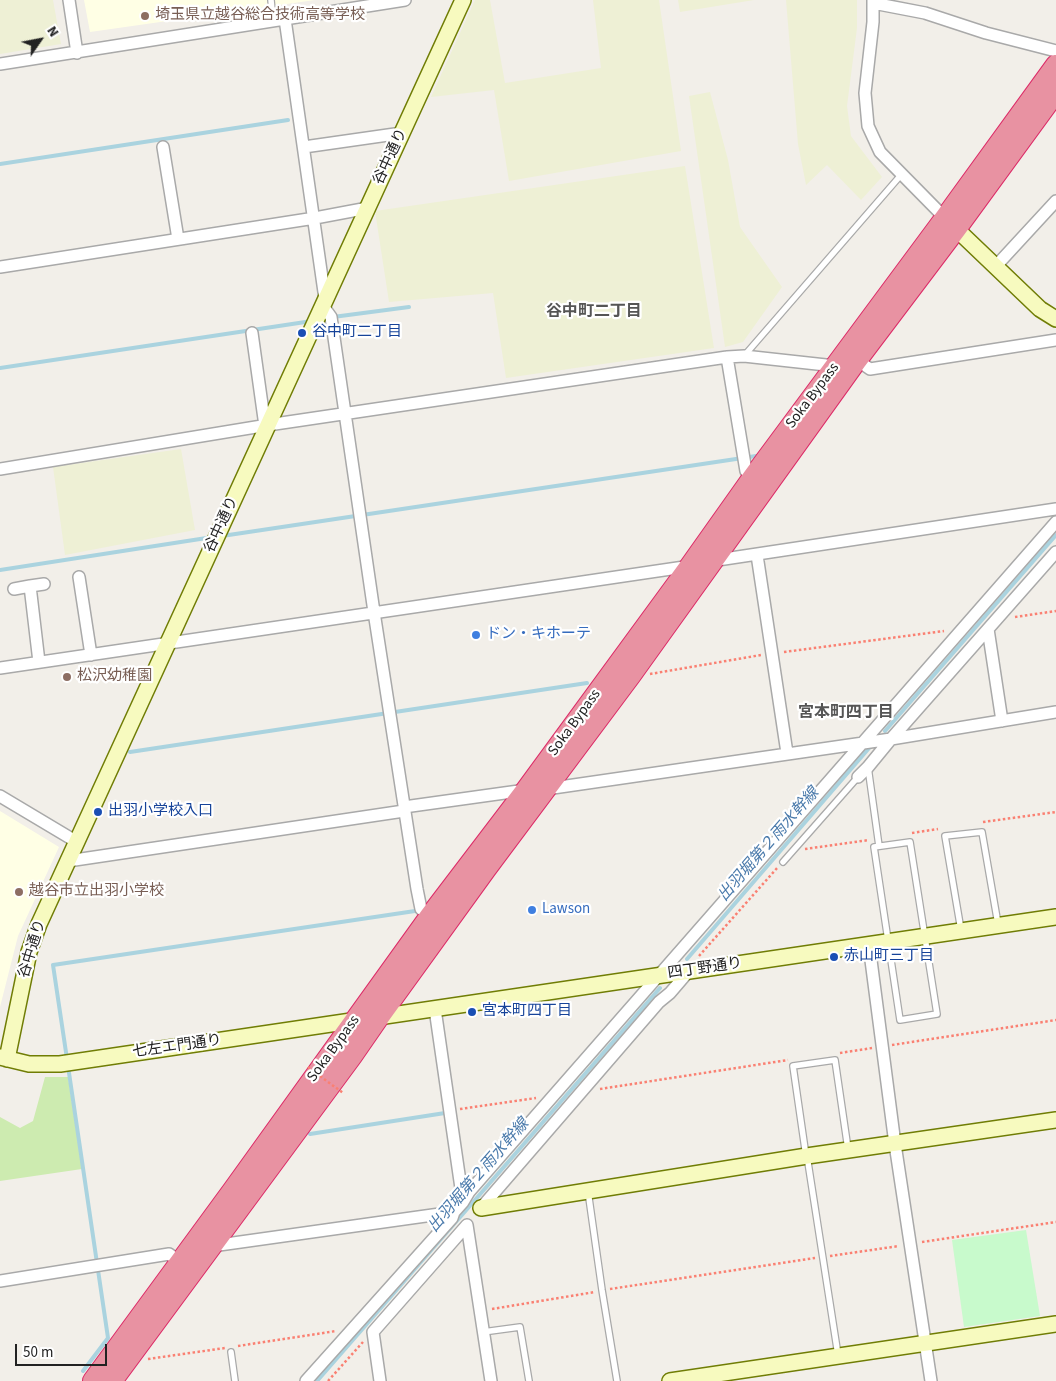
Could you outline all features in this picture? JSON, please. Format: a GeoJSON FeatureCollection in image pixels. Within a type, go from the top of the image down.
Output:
{"type":"FeatureCollection","features":[{"type":"Feature","properties":{"kind":"highway","name":"Soka Bypass"},"geometry":{"type":"LineString","coordinates":[[112,1381],[714,560],[857,360],[1056,65]]}},
{"type":"Feature","properties":{"kind":"highway","name":"Soka Bypass"},"geometry":{"type":"LineString","coordinates":[[93,1381],[430,916],[526,790],[835,366],[950,223],[1052,105]]}},
{"type":"Feature","properties":{"kind":"street"},"geometry":{"type":"LineString","coordinates":[[69,0],[77,53]]}},
{"type":"Feature","properties":{"kind":"street"},"geometry":{"type":"LineString","coordinates":[[0,64],[405,0]]}},
{"type":"Feature","properties":{"kind":"street","name":"谷中通り"},"geometry":{"type":"LineString","coordinates":[[2,1059],[33,939],[463,0]]}},
{"type":"Feature","properties":{"kind":"street"},"geometry":{"type":"LineString","coordinates":[[1056,51],[986,33],[925,13],[873,2],[873,22],[865,93],[868,126],[880,152],[901,175],[1040,309],[1056,319]]}},
{"type":"Feature","properties":{"kind":"street"},"geometry":{"type":"LineString","coordinates":[[285,19],[315,218],[324,303],[331,317],[404,809],[421,909],[430,916]]}},
{"type":"Feature","properties":{"kind":"street"},"geometry":{"type":"LineString","coordinates":[[304,147],[402,133]]}},
{"type":"Feature","properties":{"kind":"street"},"geometry":{"type":"LineString","coordinates":[[163,147],[178,240]]}},
{"type":"Feature","properties":{"kind":"street"},"geometry":{"type":"LineString","coordinates":[[996,266],[1056,202]]}},
{"type":"Feature","properties":{"kind":"street"},"geometry":{"type":"LineString","coordinates":[[0,267],[178,240],[368,208]]}},
{"type":"Feature","properties":{"kind":"street"},"geometry":{"type":"LineString","coordinates":[[252,333],[267,425]]}},
{"type":"Feature","properties":{"kind":"street"},"geometry":{"type":"LineString","coordinates":[[857,360],[870,369],[1056,340]]}},
{"type":"Feature","properties":{"kind":"street"},"geometry":{"type":"LineString","coordinates":[[0,469],[267,425],[727,357],[744,356],[835,366]]}},
{"type":"Feature","properties":{"kind":"street"},"geometry":{"type":"LineString","coordinates":[[727,357],[746,471],[754,477]]}},
{"type":"Feature","properties":{"kind":"street"},"geometry":{"type":"LineString","coordinates":[[0,668],[690,566],[714,560],[1056,509]]}},
{"type":"Feature","properties":{"kind":"street"},"geometry":{"type":"LineString","coordinates":[[306,1381],[452,1218],[454,1212],[469,1192],[1056,522]]}},
{"type":"Feature","properties":{"kind":"street"},"geometry":{"type":"LineString","coordinates":[[858,777],[1056,552]]}},
{"type":"Feature","properties":{"kind":"street"},"geometry":{"type":"LineString","coordinates":[[757,555],[788,753]]}},
{"type":"Feature","properties":{"kind":"street"},"geometry":{"type":"LineString","coordinates":[[79,577],[91,655]]}},
{"type":"Feature","properties":{"kind":"street"},"geometry":{"type":"LineString","coordinates":[[14,589],[44,584]]}},
{"type":"Feature","properties":{"kind":"street"},"geometry":{"type":"LineString","coordinates":[[30,586],[39,662]]}},
{"type":"Feature","properties":{"kind":"street"},"geometry":{"type":"LineString","coordinates":[[988,629],[1002,721]]}},
{"type":"Feature","properties":{"kind":"street"},"geometry":{"type":"LineString","coordinates":[[546,789],[892,739],[1056,712]]}},
{"type":"Feature","properties":{"kind":"street"},"geometry":{"type":"LineString","coordinates":[[68,861],[526,790]]}},
{"type":"Feature","properties":{"kind":"street"},"geometry":{"type":"LineString","coordinates":[[0,796],[77,842]]}},
{"type":"Feature","properties":{"kind":"street","name":"四丁野通り"},"geometry":{"type":"LineString","coordinates":[[355,1020],[1056,917]]}},
{"type":"Feature","properties":{"kind":"street"},"geometry":{"type":"LineString","coordinates":[[868,945],[895,1144],[931,1381]]}},
{"type":"Feature","properties":{"kind":"street"},"geometry":{"type":"LineString","coordinates":[[481,1208],[653,1009],[670,993],[686,972]]}},
{"type":"Feature","properties":{"kind":"street"},"geometry":{"type":"LineString","coordinates":[[435,1009],[463,1202]]}},
{"type":"Feature","properties":{"kind":"street","name":"七左エ門通り"},"geometry":{"type":"LineString","coordinates":[[2,1059],[29,1064],[60,1064],[355,1020]]}},
{"type":"Feature","properties":{"kind":"street"},"geometry":{"type":"LineString","coordinates":[[481,1208],[1056,1120]]}},
{"type":"Feature","properties":{"kind":"street"},"geometry":{"type":"LineString","coordinates":[[212,1246],[454,1212]]}},
{"type":"Feature","properties":{"kind":"street"},"geometry":{"type":"LineString","coordinates":[[380,1381],[373,1332],[467,1225],[491,1381]]}},
{"type":"Feature","properties":{"kind":"street"},"geometry":{"type":"LineString","coordinates":[[0,1281],[169,1254],[180,1262]]}},
{"type":"Feature","properties":{"kind":"street"},"geometry":{"type":"LineString","coordinates":[[677,1380],[1056,1324]]}},
{"type":"Feature","properties":{"kind":"lane"},"geometry":{"type":"LineString","coordinates":[[271,0],[273,21]]}},
{"type":"Feature","properties":{"kind":"lane"},"geometry":{"type":"LineString","coordinates":[[744,356],[901,175]]}},
{"type":"Feature","properties":{"kind":"lane"},"geometry":{"type":"LineString","coordinates":[[868,767],[879,846]]}},
{"type":"Feature","properties":{"kind":"lane"},"geometry":{"type":"LineString","coordinates":[[783,862],[858,777]]}},
{"type":"Feature","properties":{"kind":"lane"},"geometry":{"type":"LineString","coordinates":[[961,931],[945,836],[982,832],[998,926]]}},
{"type":"Feature","properties":{"kind":"lane"},"geometry":{"type":"LineString","coordinates":[[910,842],[937,1014],[900,1020],[874,847],[879,846],[910,842]]}},
{"type":"Feature","properties":{"kind":"lane"},"geometry":{"type":"LineString","coordinates":[[838,1356],[794,1066],[835,1060],[848,1151]]}},
{"type":"Feature","properties":{"kind":"lane"},"geometry":{"type":"LineString","coordinates":[[588,1191],[617,1381]]}},
{"type":"Feature","properties":{"kind":"lane"},"geometry":{"type":"LineString","coordinates":[[484,1332],[520,1327],[529,1381]]}},
{"type":"Feature","properties":{"kind":"lane"},"geometry":{"type":"LineString","coordinates":[[231,1352],[235,1381]]}},
{"type":"Feature","properties":{"kind":"path"},"geometry":{"type":"LineString","coordinates":[[996,620],[1056,611]]}},
{"type":"Feature","properties":{"kind":"path"},"geometry":{"type":"LineString","coordinates":[[649,674],[772,653],[963,629]]}},
{"type":"Feature","properties":{"kind":"path"},"geometry":{"type":"LineString","coordinates":[[982,823],[1056,812]]}},
{"type":"Feature","properties":{"kind":"path"},"geometry":{"type":"LineString","coordinates":[[904,835],[943,829]]}},
{"type":"Feature","properties":{"kind":"path"},"geometry":{"type":"LineString","coordinates":[[793,851],[878,838]]}},
{"type":"Feature","properties":{"kind":"path"},"geometry":{"type":"LineString","coordinates":[[686,972],[783,862]]}},
{"type":"Feature","properties":{"kind":"path"},"geometry":{"type":"LineString","coordinates":[[308,1067],[343,1093]]}},
{"type":"Feature","properties":{"kind":"path"},"geometry":{"type":"LineString","coordinates":[[449,1110],[553,1096]]}},
{"type":"Feature","properties":{"kind":"path"},"geometry":{"type":"LineString","coordinates":[[480,1311],[602,1290],[1056,1222]]}},
{"type":"Feature","properties":{"kind":"path"},"geometry":{"type":"LineString","coordinates":[[145,1359],[352,1328]]}},
{"type":"Feature","properties":{"kind":"path"},"geometry":{"type":"LineString","coordinates":[[328,1381],[373,1332]]}},
{"type":"Feature","properties":{"kind":"shaded area"},"geometry":{"type":"Polygon","coordinates":[[[0,0],[53,0],[61,44],[0,54],[0,0]]]}},
{"type":"Feature","properties":{"kind":"shaded area","name":"埼玉県立越谷総合技術高等学校"},"geometry":{"type":"Polygon","coordinates":[[[84,0],[315,0],[90,32],[84,0]]]}},
{"type":"Feature","properties":{"kind":"shaded area"},"geometry":{"type":"Polygon","coordinates":[[[475,0],[490,0],[505,83],[601,68],[593,0],[659,0],[681,151],[509,181],[494,90],[431,97],[475,0]]]}},
{"type":"Feature","properties":{"kind":"shaded area"},"geometry":{"type":"Polygon","coordinates":[[[678,0],[754,0],[680,12],[678,0]]]}},
{"type":"Feature","properties":{"kind":"shaded area"},"geometry":{"type":"Polygon","coordinates":[[[786,0],[857,0],[857,28],[847,106],[851,136],[882,177],[861,200],[827,165],[806,185],[798,144],[786,0]]]}},
{"type":"Feature","properties":{"kind":"shaded area"},"geometry":{"type":"Polygon","coordinates":[[[710,92],[728,160],[740,227],[782,287],[743,342],[725,347],[689,96],[710,92]]]}},
{"type":"Feature","properties":{"kind":"shaded area"},"geometry":{"type":"Polygon","coordinates":[[[685,166],[714,348],[506,378],[493,293],[389,302],[375,211],[685,166]]]}},
{"type":"Feature","properties":{"kind":"shaded area"},"geometry":{"type":"Polygon","coordinates":[[[181,449],[195,530],[65,555],[53,467],[181,449]]]}},
{"type":"Feature","properties":{"kind":"shaded area","name":"越谷市立出羽小学校"},"geometry":{"type":"Polygon","coordinates":[[[0,811],[59,847],[18,936],[0,1007],[0,811]]]}},
{"type":"Feature","properties":{"kind":"green space"},"geometry":{"type":"Polygon","coordinates":[[[45,1077],[68,1077],[82,1169],[0,1181],[0,1117],[20,1128],[33,1121],[45,1077]]]}},
{"type":"Feature","properties":{"kind":"green space"},"geometry":{"type":"Polygon","coordinates":[[[1026,1230],[1040,1316],[964,1327],[952,1240],[1026,1230]]]}},
{"type":"Feature","properties":{"kind":"waterway"},"geometry":{"type":"LineString","coordinates":[[0,164],[288,120]]}},
{"type":"Feature","properties":{"kind":"waterway"},"geometry":{"type":"LineString","coordinates":[[333,317],[409,307]]}},
{"type":"Feature","properties":{"kind":"waterway"},"geometry":{"type":"LineString","coordinates":[[0,368],[312,321]]}},
{"type":"Feature","properties":{"kind":"waterway"},"geometry":{"type":"LineString","coordinates":[[222,536],[756,456]]}},
{"type":"Feature","properties":{"kind":"waterway","name":"出羽堀第２雨水幹線"},"geometry":{"type":"LineString","coordinates":[[885,731],[1056,535]]}},
{"type":"Feature","properties":{"kind":"waterway"},"geometry":{"type":"LineString","coordinates":[[0,570],[213,537]]}},
{"type":"Feature","properties":{"kind":"waterway"},"geometry":{"type":"LineString","coordinates":[[130,752],[587,683]]}},
{"type":"Feature","properties":{"kind":"waterway","name":"出羽堀第２雨水幹線"},"geometry":{"type":"LineString","coordinates":[[687,959],[870,747]]}},
{"type":"Feature","properties":{"kind":"waterway"},"geometry":{"type":"LineString","coordinates":[[67,1059],[53,965],[415,911]]}},
{"type":"Feature","properties":{"kind":"waterway","name":"出羽堀第２雨水幹線"},"geometry":{"type":"LineString","coordinates":[[317,1381],[660,988]]}},
{"type":"Feature","properties":{"kind":"waterway"},"geometry":{"type":"LineString","coordinates":[[68,1066],[108,1338],[83,1371]]}},
{"type":"Feature","properties":{"kind":"waterway"},"geometry":{"type":"LineString","coordinates":[[310,1134],[445,1113]]}},
{"type":"Feature","properties":{"kind":"place","name":"埼玉県立越谷総合技術高等学校"},"geometry":{"type":"Point","coordinates":[145,16]}},
{"type":"Feature","properties":{"kind":"place","name":"谷中町二丁目"},"geometry":{"type":"Point","coordinates":[302,333]}},
{"type":"Feature","properties":{"kind":"place","name":"ドン・キホーテ"},"geometry":{"type":"Point","coordinates":[476,635]}},
{"type":"Feature","properties":{"kind":"place","name":"松沢幼稚園"},"geometry":{"type":"Point","coordinates":[67,677]}},
{"type":"Feature","properties":{"kind":"place","name":"出羽小学校入口"},"geometry":{"type":"Point","coordinates":[98,812]}},
{"type":"Feature","properties":{"kind":"place","name":"越谷市立出羽小学校"},"geometry":{"type":"Point","coordinates":[19,892]}},
{"type":"Feature","properties":{"kind":"place","name":"Lawson"},"geometry":{"type":"Point","coordinates":[532,910]}},
{"type":"Feature","properties":{"kind":"place","name":"赤山町三丁目"},"geometry":{"type":"Point","coordinates":[834,957]}},
{"type":"Feature","properties":{"kind":"place","name":"宮本町四丁目"},"geometry":{"type":"Point","coordinates":[472,1012]}},
{"type":"Feature","properties":{"kind":"district","name":"谷中町二丁目"},"geometry":{"type":"Point","coordinates":[594,312]}},
{"type":"Feature","properties":{"kind":"district","name":"宮本町四丁目"},"geometry":{"type":"Point","coordinates":[846,713]}}]}
